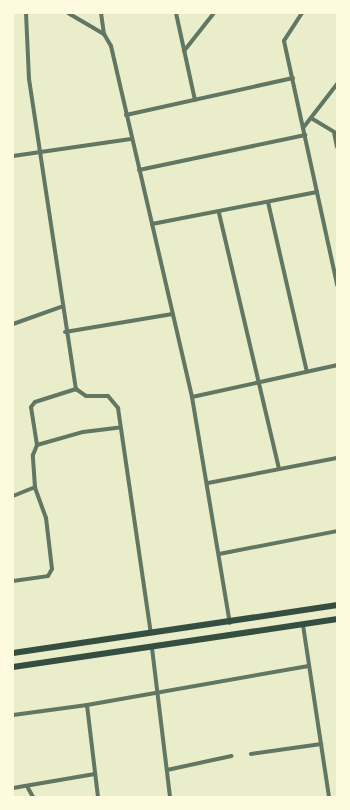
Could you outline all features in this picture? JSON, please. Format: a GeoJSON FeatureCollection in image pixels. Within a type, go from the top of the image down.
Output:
{"type":"FeatureCollection","features":[{"type":"Feature","properties":{"kind":"main road"},"geometry":{"type":"LineString","coordinates":[[13,653],[230,623],[337,605]]}},
{"type":"Feature","properties":{"kind":"main road"},"geometry":{"type":"LineString","coordinates":[[13,667],[337,620]]}},
{"type":"Feature","properties":{"kind":"street"},"geometry":{"type":"LineString","coordinates":[[26,13],[29,79],[41,154],[61,307],[76,389],[86,396],[108,396],[118,408],[118,428],[151,633]]}},
{"type":"Feature","properties":{"kind":"street"},"geometry":{"type":"LineString","coordinates":[[68,13],[104,34]]}},
{"type":"Feature","properties":{"kind":"street"},"geometry":{"type":"LineString","coordinates":[[101,13],[104,34],[111,46],[131,139],[174,314],[192,397],[220,554],[230,623]]}},
{"type":"Feature","properties":{"kind":"street"},"geometry":{"type":"LineString","coordinates":[[176,13],[195,100]]}},
{"type":"Feature","properties":{"kind":"street"},"geometry":{"type":"LineString","coordinates":[[184,51],[214,13]]}},
{"type":"Feature","properties":{"kind":"street"},"geometry":{"type":"LineString","coordinates":[[302,13],[284,41],[337,286]]}},
{"type":"Feature","properties":{"kind":"street"},"geometry":{"type":"LineString","coordinates":[[126,115],[293,78]]}},
{"type":"Feature","properties":{"kind":"street"},"geometry":{"type":"LineString","coordinates":[[303,128],[337,84]]}},
{"type":"Feature","properties":{"kind":"street"},"geometry":{"type":"LineString","coordinates":[[311,118],[334,132],[337,147]]}},
{"type":"Feature","properties":{"kind":"street"},"geometry":{"type":"LineString","coordinates":[[334,132],[337,128]]}},
{"type":"Feature","properties":{"kind":"street"},"geometry":{"type":"LineString","coordinates":[[139,170],[305,135]]}},
{"type":"Feature","properties":{"kind":"street"},"geometry":{"type":"LineString","coordinates":[[13,156],[41,154],[131,139]]}},
{"type":"Feature","properties":{"kind":"street"},"geometry":{"type":"LineString","coordinates":[[152,224],[219,213],[317,192]]}},
{"type":"Feature","properties":{"kind":"street"},"geometry":{"type":"LineString","coordinates":[[268,202],[307,372]]}},
{"type":"Feature","properties":{"kind":"street"},"geometry":{"type":"LineString","coordinates":[[219,213],[279,469]]}},
{"type":"Feature","properties":{"kind":"street"},"geometry":{"type":"LineString","coordinates":[[13,324],[61,307]]}},
{"type":"Feature","properties":{"kind":"street"},"geometry":{"type":"LineString","coordinates":[[65,332],[174,314]]}},
{"type":"Feature","properties":{"kind":"street"},"geometry":{"type":"LineString","coordinates":[[192,397],[258,384],[337,365]]}},
{"type":"Feature","properties":{"kind":"street"},"geometry":{"type":"LineString","coordinates":[[13,581],[48,576],[52,569],[46,518],[36,487],[33,455],[37,445],[31,406],[35,402],[76,389]]}},
{"type":"Feature","properties":{"kind":"street"},"geometry":{"type":"LineString","coordinates":[[37,445],[83,432],[118,428]]}},
{"type":"Feature","properties":{"kind":"street"},"geometry":{"type":"LineString","coordinates":[[208,483],[337,458]]}},
{"type":"Feature","properties":{"kind":"street"},"geometry":{"type":"LineString","coordinates":[[13,496],[36,487]]}},
{"type":"Feature","properties":{"kind":"street"},"geometry":{"type":"LineString","coordinates":[[220,554],[337,531]]}},
{"type":"Feature","properties":{"kind":"street"},"geometry":{"type":"LineString","coordinates":[[303,625],[329,797]]}},
{"type":"Feature","properties":{"kind":"street"},"geometry":{"type":"LineString","coordinates":[[152,648],[156,693],[170,797]]}},
{"type":"Feature","properties":{"kind":"street"},"geometry":{"type":"LineString","coordinates":[[13,714],[87,705],[309,666]]}},
{"type":"Feature","properties":{"kind":"street"},"geometry":{"type":"LineString","coordinates":[[87,705],[98,797]]}},
{"type":"Feature","properties":{"kind":"street"},"geometry":{"type":"LineString","coordinates":[[251,754],[321,744]]}},
{"type":"Feature","properties":{"kind":"street"},"geometry":{"type":"LineString","coordinates":[[167,770],[231,756]]}},
{"type":"Feature","properties":{"kind":"street"},"geometry":{"type":"LineString","coordinates":[[13,788],[28,788],[95,774]]}},
{"type":"Feature","properties":{"kind":"street"},"geometry":{"type":"LineString","coordinates":[[28,788],[32,797]]}}]}
